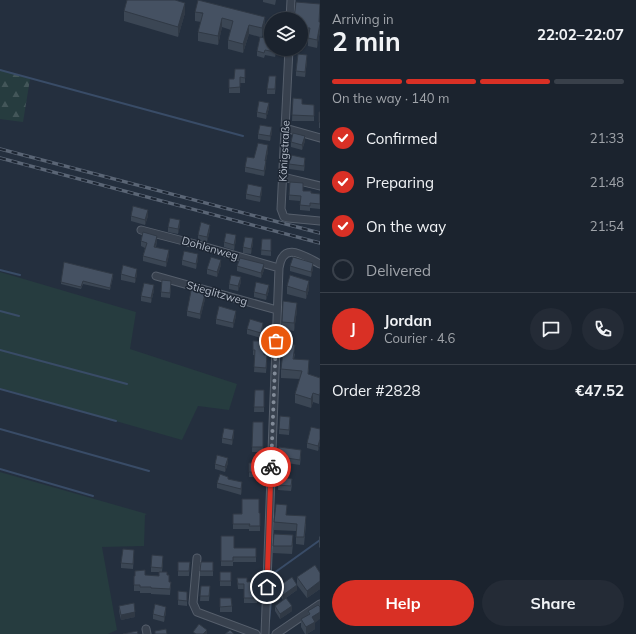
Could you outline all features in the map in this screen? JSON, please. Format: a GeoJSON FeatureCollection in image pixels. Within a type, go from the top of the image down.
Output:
{"type":"FeatureCollection","features":[{"type":"Feature","properties":{"kind":"street"},"geometry":{"type":"LineString","coordinates":[[290,12],[291,0]]}},
{"type":"Feature","properties":{"kind":"street","name":"Königstraße"},"geometry":{"type":"LineString","coordinates":[[289,56],[281,209],[284,217],[320,222]]}},
{"type":"Feature","properties":{"kind":"street"},"geometry":{"type":"LineString","coordinates":[[285,128],[320,138]]}},
{"type":"Feature","properties":{"kind":"street"},"geometry":{"type":"LineString","coordinates":[[283,177],[320,186]]}},
{"type":"Feature","properties":{"kind":"street","name":"Dohlenweg"},"geometry":{"type":"LineString","coordinates":[[141,230],[278,268]]}},
{"type":"Feature","properties":{"kind":"street"},"geometry":{"type":"LineString","coordinates":[[265,634],[278,268],[282,256],[286,253],[292,252],[320,264]]}},
{"type":"Feature","properties":{"kind":"street","name":"Stieglitzweg"},"geometry":{"type":"LineString","coordinates":[[156,276],[277,310]]}},
{"type":"Feature","properties":{"kind":"street"},"geometry":{"type":"LineString","coordinates":[[197,558],[194,603],[197,612],[256,634]]}},
{"type":"Feature","properties":{"kind":"street"},"geometry":{"type":"LineString","coordinates":[[276,634],[320,604]]}},
{"type":"Feature","properties":{"kind":"green space"},"geometry":{"type":"Polygon","coordinates":[[[0,69],[30,79],[23,122],[0,119],[0,69]]]}},
{"type":"Feature","properties":{"kind":"green space"},"geometry":{"type":"Polygon","coordinates":[[[0,272],[136,312],[130,349],[237,384],[229,410],[198,406],[182,440],[0,388],[0,272]]]}},
{"type":"Feature","properties":{"kind":"green space"},"geometry":{"type":"Polygon","coordinates":[[[0,472],[147,514],[145,515],[144,546],[102,547],[117,630],[108,634],[0,634],[0,472]]]}},
{"type":"Feature","properties":{"kind":"building"},"geometry":{"type":"Polygon","coordinates":[[[127,0],[175,0],[185,3],[178,27],[124,11],[127,0]]]}},
{"type":"Feature","properties":{"kind":"building"},"geometry":{"type":"Polygon","coordinates":[[[198,0],[264,17],[264,21],[262,28],[249,25],[243,44],[228,40],[233,21],[222,18],[218,36],[198,32],[203,13],[195,12],[198,0]]]}},
{"type":"Feature","properties":{"kind":"building"},"geometry":{"type":"Polygon","coordinates":[[[296,2],[320,4],[320,24],[317,40],[308,38],[310,28],[308,28],[308,12],[295,12],[296,2]]]}},
{"type":"Feature","properties":{"kind":"building"},"geometry":{"type":"Polygon","coordinates":[[[260,37],[264,38],[264,53],[257,51],[260,37]]]}},
{"type":"Feature","properties":{"kind":"building"},"geometry":{"type":"Polygon","coordinates":[[[298,56],[307,56],[305,72],[296,71],[298,56]]]}},
{"type":"Feature","properties":{"kind":"building"},"geometry":{"type":"Polygon","coordinates":[[[235,69],[245,69],[245,78],[240,77],[240,87],[229,88],[229,79],[234,79],[235,69]]]}},
{"type":"Feature","properties":{"kind":"building"},"geometry":{"type":"Polygon","coordinates":[[[269,76],[276,76],[275,89],[267,89],[269,76]]]}},
{"type":"Feature","properties":{"kind":"building"},"geometry":{"type":"Polygon","coordinates":[[[293,98],[302,99],[302,104],[314,105],[314,116],[292,115],[293,98]]]}},
{"type":"Feature","properties":{"kind":"building"},"geometry":{"type":"Polygon","coordinates":[[[259,101],[269,103],[266,114],[257,112],[259,101]]]}},
{"type":"Feature","properties":{"kind":"building"},"geometry":{"type":"Polygon","coordinates":[[[260,125],[272,127],[270,136],[258,134],[260,125]]]}},
{"type":"Feature","properties":{"kind":"building"},"geometry":{"type":"Polygon","coordinates":[[[293,133],[305,136],[302,145],[291,142],[293,133]]]}},
{"type":"Feature","properties":{"kind":"building"},"geometry":{"type":"Polygon","coordinates":[[[258,143],[268,145],[264,171],[245,167],[247,157],[254,158],[258,143]]]}},
{"type":"Feature","properties":{"kind":"building"},"geometry":{"type":"Polygon","coordinates":[[[291,155],[305,158],[304,166],[289,164],[291,155]]]}},
{"type":"Feature","properties":{"kind":"building"},"geometry":{"type":"Polygon","coordinates":[[[290,182],[303,183],[303,191],[311,191],[311,193],[320,194],[320,204],[310,203],[310,206],[300,205],[301,196],[289,195],[290,182]]]}},
{"type":"Feature","properties":{"kind":"building"},"geometry":{"type":"Polygon","coordinates":[[[248,184],[262,187],[260,197],[246,194],[248,184]]]}},
{"type":"Feature","properties":{"kind":"building"},"geometry":{"type":"Polygon","coordinates":[[[133,206],[148,210],[145,220],[131,216],[133,206]]]}},
{"type":"Feature","properties":{"kind":"building"},"geometry":{"type":"Polygon","coordinates":[[[170,218],[180,220],[178,229],[168,227],[170,218]]]}},
{"type":"Feature","properties":{"kind":"building"},"geometry":{"type":"Polygon","coordinates":[[[201,222],[210,225],[207,237],[198,235],[201,222]]]}},
{"type":"Feature","properties":{"kind":"building"},"geometry":{"type":"Polygon","coordinates":[[[143,232],[157,236],[154,247],[169,250],[166,262],[143,256],[147,243],[141,241],[143,232]]]}},
{"type":"Feature","properties":{"kind":"building"},"geometry":{"type":"Polygon","coordinates":[[[226,233],[236,235],[234,245],[224,242],[226,233]]]}},
{"type":"Feature","properties":{"kind":"building"},"geometry":{"type":"Polygon","coordinates":[[[245,237],[253,238],[251,249],[243,247],[245,237]]]}},
{"type":"Feature","properties":{"kind":"building"},"geometry":{"type":"Polygon","coordinates":[[[262,239],[271,239],[271,251],[261,250],[262,239]]]}},
{"type":"Feature","properties":{"kind":"building"},"geometry":{"type":"Polygon","coordinates":[[[184,251],[198,254],[196,264],[182,260],[184,251]]]}},
{"type":"Feature","properties":{"kind":"building"},"geometry":{"type":"Polygon","coordinates":[[[211,257],[221,260],[217,272],[207,269],[211,257]]]}},
{"type":"Feature","properties":{"kind":"building"},"geometry":{"type":"Polygon","coordinates":[[[293,257],[313,263],[311,272],[290,266],[293,257]]]}},
{"type":"Feature","properties":{"kind":"building"},"geometry":{"type":"Polygon","coordinates":[[[240,258],[264,264],[261,273],[237,266],[240,258]]]}},
{"type":"Feature","properties":{"kind":"building"},"geometry":{"type":"Polygon","coordinates":[[[64,262],[113,274],[110,288],[83,281],[81,287],[61,282],[64,262]]]}},
{"type":"Feature","properties":{"kind":"building"},"geometry":{"type":"Polygon","coordinates":[[[123,265],[137,269],[135,278],[121,274],[123,265]]]}},
{"type":"Feature","properties":{"kind":"building"},"geometry":{"type":"Polygon","coordinates":[[[231,275],[241,277],[238,286],[229,284],[231,275]]]}},
{"type":"Feature","properties":{"kind":"building"},"geometry":{"type":"Polygon","coordinates":[[[290,275],[309,281],[306,292],[287,286],[290,275]]]}},
{"type":"Feature","properties":{"kind":"building"},"geometry":{"type":"Polygon","coordinates":[[[162,280],[171,281],[170,293],[161,292],[162,280]]]}},
{"type":"Feature","properties":{"kind":"building"},"geometry":{"type":"Polygon","coordinates":[[[256,282],[269,285],[266,295],[254,292],[256,282]]]}},
{"type":"Feature","properties":{"kind":"building"},"geometry":{"type":"Polygon","coordinates":[[[144,283],[154,285],[151,298],[141,296],[144,283]]]}},
{"type":"Feature","properties":{"kind":"building"},"geometry":{"type":"Polygon","coordinates":[[[192,286],[206,290],[200,314],[187,311],[192,286]]]}},
{"type":"Feature","properties":{"kind":"building"},"geometry":{"type":"Polygon","coordinates":[[[283,301],[297,303],[294,323],[282,322],[283,301]]]}},
{"type":"Feature","properties":{"kind":"building"},"geometry":{"type":"Polygon","coordinates":[[[219,306],[236,311],[233,323],[216,319],[219,306]]]}},
{"type":"Feature","properties":{"kind":"building"},"geometry":{"type":"Polygon","coordinates":[[[250,319],[263,323],[261,333],[247,329],[250,319]]]}},
{"type":"Feature","properties":{"kind":"building"},"geometry":{"type":"Polygon","coordinates":[[[253,341],[264,341],[264,355],[267,355],[266,368],[254,367],[255,350],[253,350],[253,341]]]}},
{"type":"Feature","properties":{"kind":"building"},"geometry":{"type":"Polygon","coordinates":[[[284,344],[295,345],[293,359],[309,360],[308,374],[320,378],[319,395],[313,393],[311,399],[295,394],[302,371],[281,369],[284,344]]]}},
{"type":"Feature","properties":{"kind":"building"},"geometry":{"type":"Polygon","coordinates":[[[255,390],[264,390],[264,407],[254,407],[255,390]]]}},
{"type":"Feature","properties":{"kind":"building"},"geometry":{"type":"Polygon","coordinates":[[[280,416],[290,417],[289,430],[279,429],[280,416]]]}},
{"type":"Feature","properties":{"kind":"building"},"geometry":{"type":"Polygon","coordinates":[[[253,422],[263,422],[263,447],[252,447],[253,422]]]}},
{"type":"Feature","properties":{"kind":"building"},"geometry":{"type":"Polygon","coordinates":[[[311,427],[320,429],[318,446],[307,443],[311,427]]]}},
{"type":"Feature","properties":{"kind":"building"},"geometry":{"type":"Polygon","coordinates":[[[224,428],[234,430],[232,440],[222,438],[224,428]]]}},
{"type":"Feature","properties":{"kind":"building"},"geometry":{"type":"Polygon","coordinates":[[[279,447],[301,450],[300,460],[287,458],[286,478],[292,479],[291,486],[278,485],[279,447]]]}},
{"type":"Feature","properties":{"kind":"building"},"geometry":{"type":"Polygon","coordinates":[[[217,455],[228,458],[225,467],[215,464],[217,455]]]}},
{"type":"Feature","properties":{"kind":"building"},"geometry":{"type":"Polygon","coordinates":[[[249,463],[258,463],[259,472],[249,472],[249,463]]]}},
{"type":"Feature","properties":{"kind":"building"},"geometry":{"type":"Polygon","coordinates":[[[220,474],[228,477],[228,479],[242,482],[241,489],[217,483],[220,474]]]}},
{"type":"Feature","properties":{"kind":"building"},"geometry":{"type":"Polygon","coordinates":[[[242,499],[259,499],[260,526],[249,526],[250,524],[233,524],[233,514],[242,514],[242,499]]]}},
{"type":"Feature","properties":{"kind":"building"},"geometry":{"type":"Polygon","coordinates":[[[276,504],[287,505],[286,515],[306,516],[304,537],[296,537],[297,524],[274,522],[276,504]]]}},
{"type":"Feature","properties":{"kind":"building"},"geometry":{"type":"Polygon","coordinates":[[[274,534],[293,535],[292,546],[273,546],[274,534]]]}},
{"type":"Feature","properties":{"kind":"building"},"geometry":{"type":"Polygon","coordinates":[[[221,536],[234,536],[234,548],[256,548],[256,557],[233,557],[233,561],[221,561],[221,536]]]}},
{"type":"Feature","properties":{"kind":"building"},"geometry":{"type":"Polygon","coordinates":[[[123,549],[134,550],[133,564],[121,563],[123,549]]]}},
{"type":"Feature","properties":{"kind":"building"},"geometry":{"type":"Polygon","coordinates":[[[152,555],[163,556],[162,568],[151,567],[152,555]]]}},
{"type":"Feature","properties":{"kind":"building"},"geometry":{"type":"Polygon","coordinates":[[[178,562],[190,562],[189,571],[178,571],[178,562]]]}},
{"type":"Feature","properties":{"kind":"building"},"geometry":{"type":"Polygon","coordinates":[[[201,562],[213,562],[213,571],[200,571],[201,562]]]}},
{"type":"Feature","properties":{"kind":"building"},"geometry":{"type":"Polygon","coordinates":[[[315,565],[320,573],[320,581],[307,591],[297,577],[315,565]]]}},
{"type":"Feature","properties":{"kind":"building"},"geometry":{"type":"Polygon","coordinates":[[[145,570],[145,575],[159,576],[159,572],[167,572],[167,575],[169,575],[169,582],[171,582],[170,589],[140,587],[140,585],[134,585],[135,571],[145,570]]]}},
{"type":"Feature","properties":{"kind":"building"},"geometry":{"type":"Polygon","coordinates":[[[220,572],[231,572],[231,581],[220,581],[220,572]]]}},
{"type":"Feature","properties":{"kind":"building"},"geometry":{"type":"Polygon","coordinates":[[[292,577],[297,585],[283,595],[278,587],[292,577]]]}},
{"type":"Feature","properties":{"kind":"building"},"geometry":{"type":"Polygon","coordinates":[[[237,578],[247,578],[247,582],[257,581],[257,598],[244,598],[244,584],[238,584],[237,578]]]}},
{"type":"Feature","properties":{"kind":"building"},"geometry":{"type":"Polygon","coordinates":[[[201,586],[210,586],[209,596],[200,596],[201,586]]]}},
{"type":"Feature","properties":{"kind":"building"},"geometry":{"type":"Polygon","coordinates":[[[178,591],[187,592],[187,601],[178,600],[178,591]]]}},
{"type":"Feature","properties":{"kind":"building"},"geometry":{"type":"Polygon","coordinates":[[[220,598],[231,598],[232,606],[220,607],[220,598]]]}},
{"type":"Feature","properties":{"kind":"building"},"geometry":{"type":"Polygon","coordinates":[[[286,598],[292,606],[280,614],[275,606],[286,598]]]}},
{"type":"Feature","properties":{"kind":"building"},"geometry":{"type":"Polygon","coordinates":[[[134,603],[135,612],[121,615],[119,606],[134,603]]]}},
{"type":"Feature","properties":{"kind":"building"},"geometry":{"type":"Polygon","coordinates":[[[155,604],[166,607],[164,617],[153,614],[155,604]]]}},
{"type":"Feature","properties":{"kind":"building"},"geometry":{"type":"Polygon","coordinates":[[[318,605],[320,607],[320,612],[312,617],[315,622],[306,627],[301,619],[310,614],[308,611],[318,605]]]}},
{"type":"Feature","properties":{"kind":"building"},"geometry":{"type":"Polygon","coordinates":[[[199,624],[207,630],[203,634],[196,634],[193,632],[199,624]]]}},
{"type":"Feature","properties":{"kind":"building"},"geometry":{"type":"Polygon","coordinates":[[[166,629],[167,634],[155,634],[155,631],[166,629]]]}},
{"type":"Feature","properties":{"kind":"building"},"geometry":{"type":"Polygon","coordinates":[[[230,630],[234,634],[225,634],[230,630]]]}},
{"type":"Feature","properties":{"kind":"building"},"geometry":{"type":"Polygon","coordinates":[[[137,631],[138,634],[123,634],[137,631]]]}},
{"type":"Feature","properties":{"kind":"waterway"},"geometry":{"type":"LineString","coordinates":[[0,70],[243,136]]}},
{"type":"Feature","properties":{"kind":"waterway"},"geometry":{"type":"LineString","coordinates":[[0,270],[20,275]]}},
{"type":"Feature","properties":{"kind":"waterway"},"geometry":{"type":"LineString","coordinates":[[0,311],[19,316]]}},
{"type":"Feature","properties":{"kind":"waterway"},"geometry":{"type":"LineString","coordinates":[[0,350],[127,384]]}},
{"type":"Feature","properties":{"kind":"waterway"},"geometry":{"type":"LineString","coordinates":[[0,389],[116,421]]}},
{"type":"Feature","properties":{"kind":"waterway"},"geometry":{"type":"LineString","coordinates":[[0,429],[149,471]]}},
{"type":"Feature","properties":{"kind":"waterway"},"geometry":{"type":"LineString","coordinates":[[0,469],[93,496]]}},
{"type":"Feature","properties":{"kind":"waterway"},"geometry":{"type":"LineString","coordinates":[[269,621],[274,573],[320,540]]}},
{"type":"Feature","properties":{"kind":"railway"},"geometry":{"type":"LineString","coordinates":[[0,149],[320,233]]}},
{"type":"Feature","properties":{"kind":"railway"},"geometry":{"type":"LineString","coordinates":[[0,158],[320,243]]}},
{"type":"Feature","properties":{"kind":"way so far"},"geometry":{"type":"LineString","coordinates":[[271,467],[276,341]]}},
{"type":"Feature","properties":{"kind":"route"},"geometry":{"type":"LineString","coordinates":[[267,587],[271,467]]}}]}
